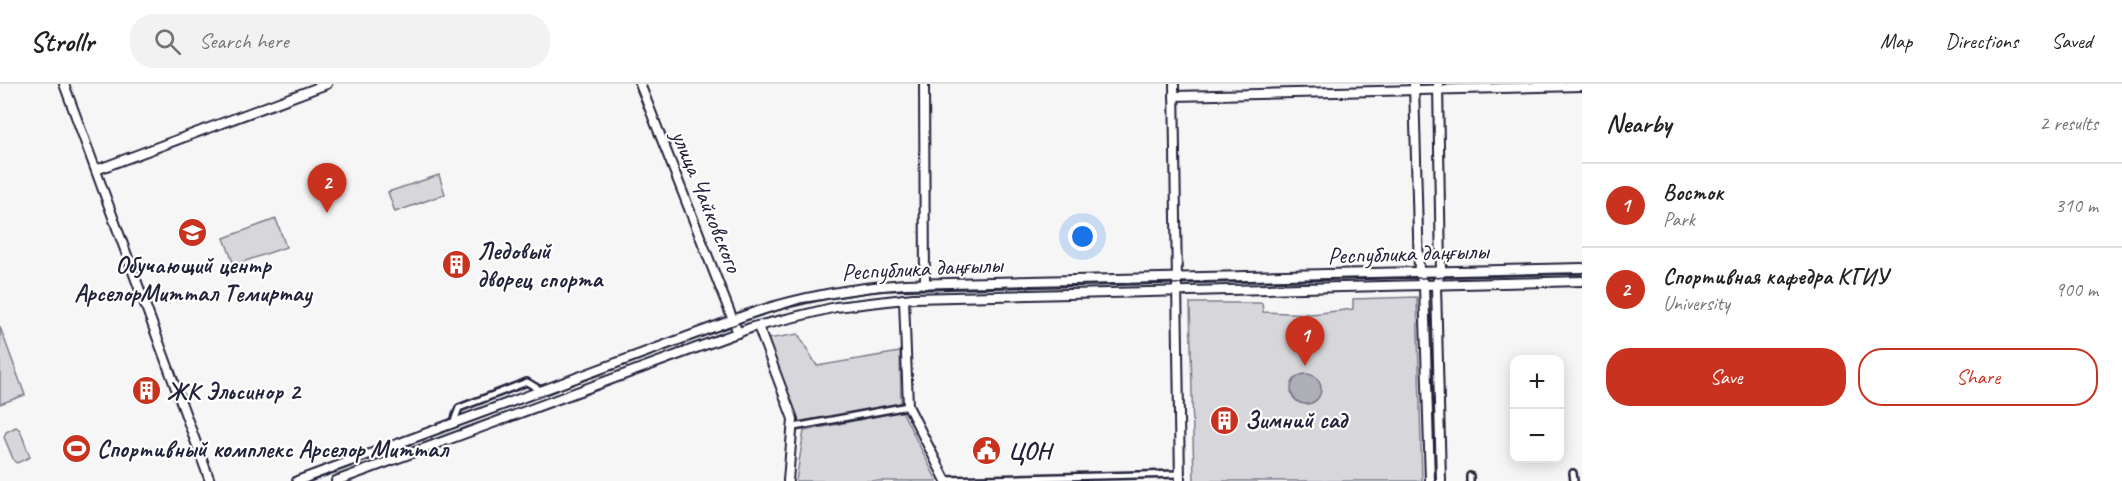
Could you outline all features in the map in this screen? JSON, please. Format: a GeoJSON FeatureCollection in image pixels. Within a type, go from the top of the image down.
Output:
{"type":"FeatureCollection","features":[{"type":"Feature","properties":{"kind":"street"},"geometry":{"type":"LineString","coordinates":[[64,84],[210,481]]}},
{"type":"Feature","properties":{"kind":"street"},"geometry":{"type":"LineString","coordinates":[[96,170],[327,84]]}},
{"type":"Feature","properties":{"kind":"street","name":"улица Чайковского"},"geometry":{"type":"LineString","coordinates":[[640,84],[738,333]]}},
{"type":"Feature","properties":{"kind":"street"},"geometry":{"type":"LineString","coordinates":[[924,84],[925,284]]}},
{"type":"Feature","properties":{"kind":"street"},"geometry":{"type":"LineString","coordinates":[[904,299],[908,406],[946,480],[1179,477],[1174,84]]}},
{"type":"Feature","properties":{"kind":"street"},"geometry":{"type":"LineString","coordinates":[[1174,96],[1438,87],[1582,86]]}},
{"type":"Feature","properties":{"kind":"street"},"geometry":{"type":"LineString","coordinates":[[1438,87],[1441,272],[1436,285],[1441,481]]}},
{"type":"Feature","properties":{"kind":"street"},"geometry":{"type":"LineString","coordinates":[[1414,88],[1419,272],[1424,286],[1430,481]]}},
{"type":"Feature","properties":{"kind":"street","name":"Республика даңғылы"},"geometry":{"type":"LineString","coordinates":[[297,481],[733,320],[793,299],[838,290],[925,284],[1582,268]]}},
{"type":"Feature","properties":{"kind":"street","name":"Республика даңғылы"},"geometry":{"type":"LineString","coordinates":[[336,481],[758,326],[836,307],[904,299],[1582,281]]}},
{"type":"Feature","properties":{"kind":"street"},"geometry":{"type":"LineString","coordinates":[[758,326],[794,427],[788,481]]}},
{"type":"Feature","properties":{"kind":"street"},"geometry":{"type":"LineString","coordinates":[[453,424],[459,408],[527,382],[542,391]]}},
{"type":"Feature","properties":{"kind":"street"},"geometry":{"type":"LineString","coordinates":[[794,427],[908,406]]}},
{"type":"Feature","properties":{"kind":"street"},"geometry":{"type":"LineString","coordinates":[[1574,473],[1574,481]]}},
{"type":"Feature","properties":{"kind":"shaded area"},"geometry":{"type":"Polygon","coordinates":[[[439,175],[445,194],[395,212],[388,192],[439,175]]]}},
{"type":"Feature","properties":{"kind":"shaded area"},"geometry":{"type":"Polygon","coordinates":[[[276,219],[286,247],[234,265],[224,238],[276,219]]]}},
{"type":"Feature","properties":{"kind":"shaded area"},"geometry":{"type":"Polygon","coordinates":[[[1417,297],[1422,481],[1194,481],[1190,303],[1262,303],[1263,312],[1312,314],[1353,309],[1353,299],[1417,297]]]}},
{"type":"Feature","properties":{"kind":"shaded area"},"geometry":{"type":"Polygon","coordinates":[[[0,327],[25,395],[0,404],[0,327]]]}},
{"type":"Feature","properties":{"kind":"shaded area"},"geometry":{"type":"Polygon","coordinates":[[[798,334],[817,366],[900,352],[901,405],[799,423],[767,339],[798,334]]]}},
{"type":"Feature","properties":{"kind":"shaded area"},"geometry":{"type":"Polygon","coordinates":[[[1306,374],[1312,375],[1320,383],[1320,395],[1312,403],[1306,404],[1300,403],[1292,395],[1291,389],[1292,383],[1300,375],[1306,374]]]}},
{"type":"Feature","properties":{"kind":"shaded area"},"geometry":{"type":"Polygon","coordinates":[[[902,411],[937,481],[796,481],[804,431],[902,411]]]}},
{"type":"Feature","properties":{"kind":"shaded area"},"geometry":{"type":"Polygon","coordinates":[[[16,427],[20,430],[30,457],[17,463],[4,437],[6,432],[16,427]]]}},
{"type":"Feature","properties":{"kind":"tram line"},"geometry":{"type":"LineString","coordinates":[[310,481],[750,319],[801,303],[880,291],[1582,274]]}},
{"type":"Feature","properties":{"kind":"place","name":"Спортивная кафедра КГИУ"},"geometry":{"type":"Point","coordinates":[327,213]}},
{"type":"Feature","properties":{"kind":"place","name":"Обучающий центр АрселорМиттал Темиртау"},"geometry":{"type":"Point","coordinates":[193,232]}},
{"type":"Feature","properties":{"kind":"place","name":"Ледовый дворец спорта"},"geometry":{"type":"Point","coordinates":[456,265]}},
{"type":"Feature","properties":{"kind":"place","name":"Восток"},"geometry":{"type":"Point","coordinates":[1305,366]}},
{"type":"Feature","properties":{"kind":"place","name":"ЖК Эльсинор 2"},"geometry":{"type":"Point","coordinates":[146,391]}},
{"type":"Feature","properties":{"kind":"place","name":"Зимний сад"},"geometry":{"type":"Point","coordinates":[1224,420]}},
{"type":"Feature","properties":{"kind":"place","name":"Спортивный комплекс Арселор Миттал"},"geometry":{"type":"Point","coordinates":[76,449]}},
{"type":"Feature","properties":{"kind":"place","name":"ЦОН"},"geometry":{"type":"Point","coordinates":[987,451]}}]}
